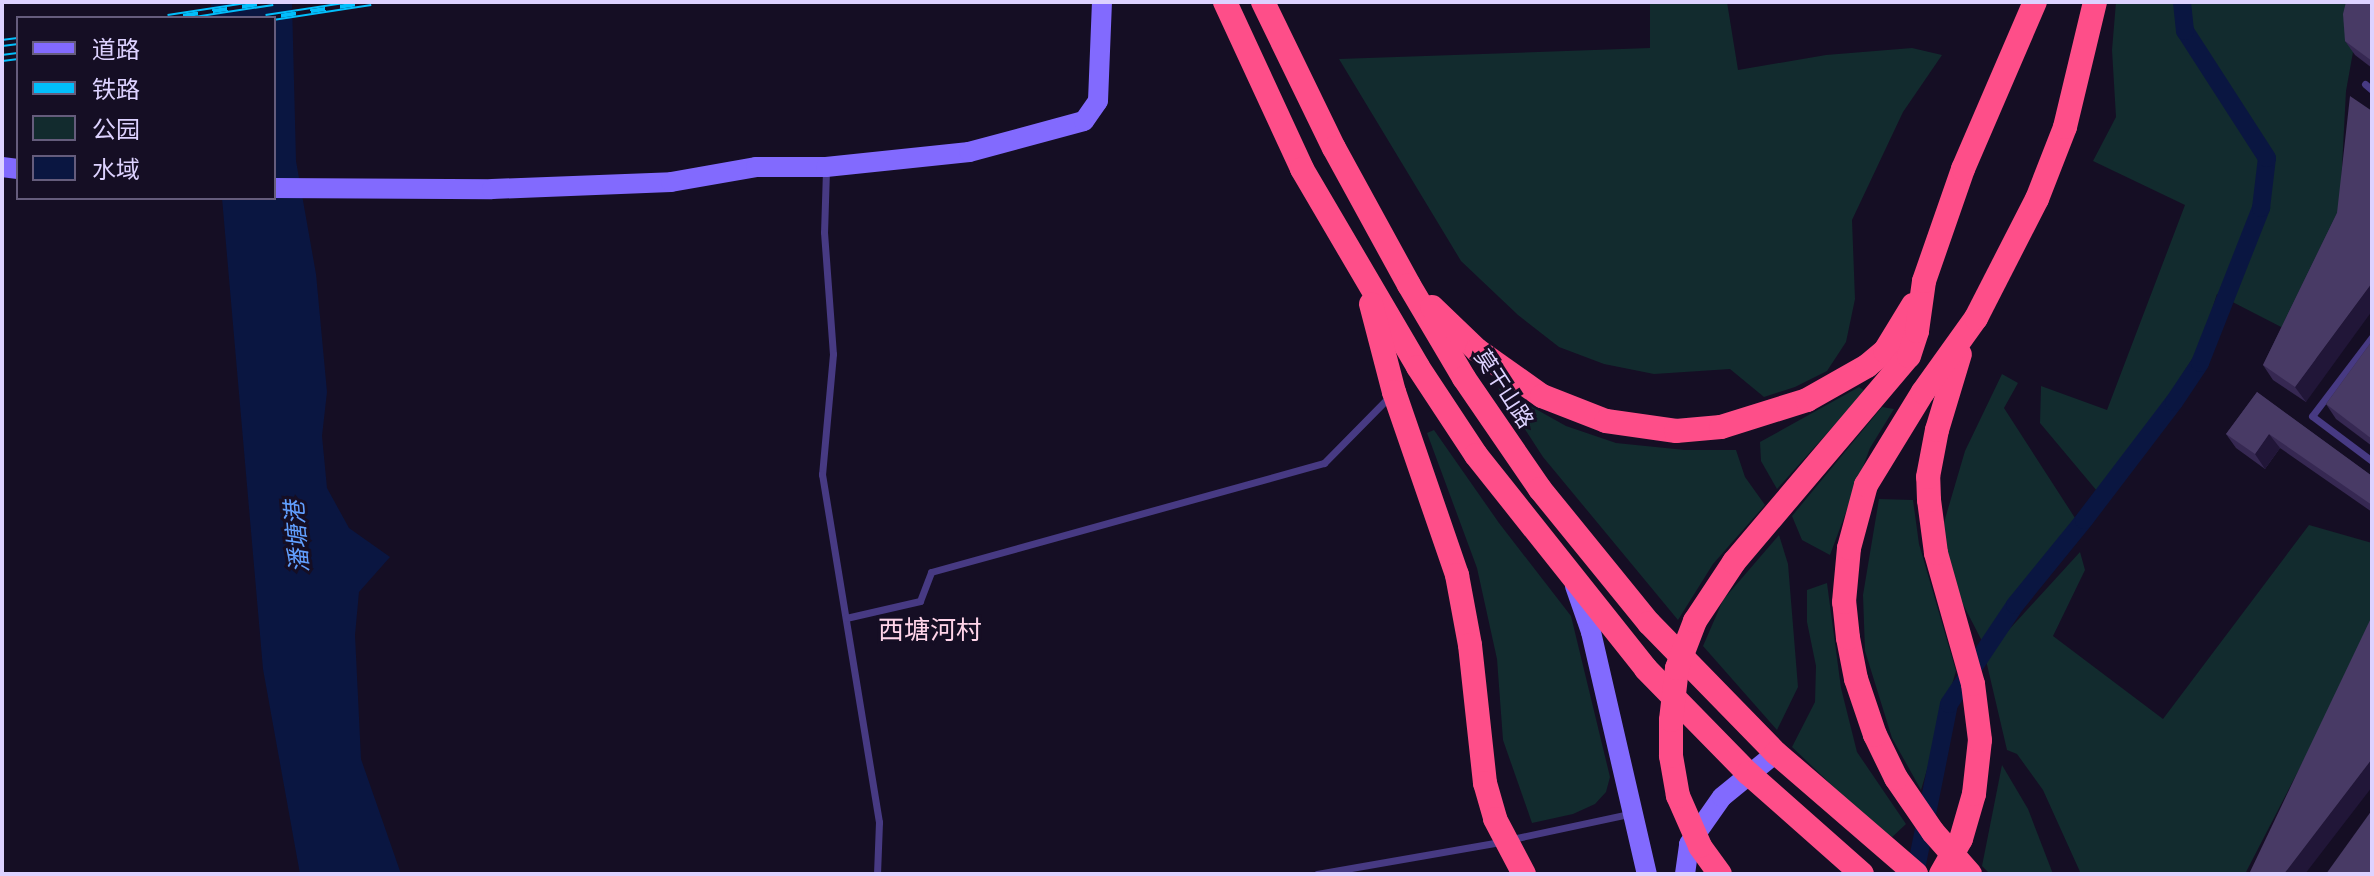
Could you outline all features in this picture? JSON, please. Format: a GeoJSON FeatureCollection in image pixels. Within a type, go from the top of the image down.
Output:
{"type":"FeatureCollection","features":[{"type":"Feature","properties":{"kind":"highway"},"geometry":{"type":"LineString","coordinates":[[1225,2],[1302,169],[1364,279],[1476,455],[1646,669],[1748,773],[1862,874]]}},
{"type":"Feature","properties":{"kind":"highway","name":"莫干山路"},"geometry":{"type":"LineString","coordinates":[[1263,2],[1334,148],[1409,285],[1464,378],[1556,511],[1649,623],[1776,753],[1916,874]]}},
{"type":"Feature","properties":{"kind":"highway"},"geometry":{"type":"LineString","coordinates":[[1409,285],[1477,350],[1542,396],[1606,421],[1676,431],[1721,427],[1807,400],[1867,366],[1900,331],[1924,281],[1963,169],[2035,2]]}},
{"type":"Feature","properties":{"kind":"highway"},"geometry":{"type":"LineString","coordinates":[[1941,874],[1961,839],[1974,794],[1980,740],[1973,684],[1936,553],[1928,477],[1954,370],[1976,318],[2051,166],[2065,127],[2095,2]]}},
{"type":"Feature","properties":{"kind":"highway"},"geometry":{"type":"LineString","coordinates":[[1364,279],[1394,392],[1457,575],[1485,783],[1495,819],[1524,874]]}},
{"type":"Feature","properties":{"kind":"highway"},"geometry":{"type":"LineString","coordinates":[[1720,874],[1700,846],[1678,796],[1671,756],[1671,720],[1677,668],[1695,621],[1719,582],[1909,356],[1917,331],[1924,281]]}},
{"type":"Feature","properties":{"kind":"highway"},"geometry":{"type":"LineString","coordinates":[[1970,874],[1933,832],[1896,778],[1875,735],[1856,679],[1844,602],[1849,548],[1866,485],[1976,318]]}},
{"type":"Feature","properties":{"kind":"street"},"geometry":{"type":"LineString","coordinates":[[276,188],[492,189],[671,182],[756,167],[826,167],[969,152],[1084,121],[1098,101],[1102,2]]}},
{"type":"Feature","properties":{"kind":"street"},"geometry":{"type":"LineString","coordinates":[[1574,582],[1591,632],[1647,874]]}},
{"type":"Feature","properties":{"kind":"street"},"geometry":{"type":"LineString","coordinates":[[1685,874],[1689,844],[1722,797],[1776,753]]}},
{"type":"Feature","properties":{"kind":"lane"},"geometry":{"type":"LineString","coordinates":[[826,167],[824,232],[833,354],[822,474],[879,822],[877,874]]}},
{"type":"Feature","properties":{"kind":"lane"},"geometry":{"type":"LineString","coordinates":[[2372,337],[2312,416],[2372,461]]}},
{"type":"Feature","properties":{"kind":"lane"},"geometry":{"type":"LineString","coordinates":[[846,618],[920,601],[931,572],[1324,463],[1394,392]]}},
{"type":"Feature","properties":{"kind":"lane"},"geometry":{"type":"LineString","coordinates":[[1317,874],[1413,860],[1631,813]]}},
{"type":"Feature","properties":{"kind":"green space"},"geometry":{"type":"Polygon","coordinates":[[[1650,2],[1727,2],[1738,70],[1826,55],[1912,48],[1942,55],[1903,112],[1852,220],[1855,299],[1846,342],[1827,371],[1795,387],[1764,397],[1730,369],[1654,374],[1604,364],[1559,347],[1518,315],[1461,261],[1339,59],[1650,48],[1650,2]]]}},
{"type":"Feature","properties":{"kind":"green space"},"geometry":{"type":"Polygon","coordinates":[[[2116,2],[2362,2],[2346,91],[2339,224],[2287,330],[2217,294],[2200,347],[2146,430],[2097,491],[2040,423],[2041,386],[2107,410],[2185,205],[2093,161],[2116,117],[2112,50],[2116,2]]]}},
{"type":"Feature","properties":{"kind":"green space"},"geometry":{"type":"Polygon","coordinates":[[[2002,374],[2018,383],[2004,408],[2075,518],[1982,641],[1953,585],[1940,536],[1965,451],[2002,374]]]}},
{"type":"Feature","properties":{"kind":"green space"},"geometry":{"type":"Polygon","coordinates":[[[1859,387],[1865,391],[1777,489],[1761,461],[1760,442],[1859,387]]]}},
{"type":"Feature","properties":{"kind":"green space"},"geometry":{"type":"Polygon","coordinates":[[[1498,388],[1566,426],[1616,443],[1685,450],[1736,450],[1745,477],[1765,505],[1713,564],[1678,620],[1543,457],[1498,388]]]}},
{"type":"Feature","properties":{"kind":"green space"},"geometry":{"type":"Polygon","coordinates":[[[1882,407],[1894,409],[1870,448],[1830,555],[1802,540],[1792,516],[1882,407]]]}},
{"type":"Feature","properties":{"kind":"green space"},"geometry":{"type":"Polygon","coordinates":[[[1434,430],[1499,523],[1571,616],[1610,777],[1606,792],[1595,804],[1573,814],[1532,823],[1503,740],[1497,659],[1477,568],[1427,433],[1434,430]]]}},
{"type":"Feature","properties":{"kind":"green space"},"geometry":{"type":"Polygon","coordinates":[[[1879,499],[1913,500],[1919,544],[1956,671],[1921,790],[1892,738],[1865,651],[1863,595],[1879,499]]]}},
{"type":"Feature","properties":{"kind":"green space"},"geometry":{"type":"Polygon","coordinates":[[[2309,525],[2372,543],[2372,628],[2245,874],[2081,874],[2043,790],[2017,754],[2007,750],[1985,656],[2080,552],[2085,570],[2053,636],[2163,719],[2309,525]]]}},
{"type":"Feature","properties":{"kind":"green space"},"geometry":{"type":"Polygon","coordinates":[[[1779,535],[1788,564],[1798,687],[1777,730],[1703,646],[1723,600],[1779,535]]]}},
{"type":"Feature","properties":{"kind":"green space"},"geometry":{"type":"Polygon","coordinates":[[[1827,583],[1841,688],[1857,752],[1906,824],[1889,840],[1792,747],[1815,702],[1816,666],[1807,622],[1807,590],[1827,583]]]}},
{"type":"Feature","properties":{"kind":"green space"},"geometry":{"type":"Polygon","coordinates":[[[2002,765],[2028,809],[2053,874],[1990,874],[1982,866],[2002,765]]]}},
{"type":"Feature","properties":{"kind":"water","name":"潘塘港"},"geometry":{"type":"Polygon","coordinates":[[[211,2],[292,2],[296,161],[316,274],[327,392],[322,436],[327,488],[349,528],[390,557],[359,592],[355,635],[361,759],[401,874],[300,874],[263,669],[222,200],[276,200],[276,16],[212,16],[211,2]]]}},
{"type":"Feature","properties":{"kind":"building"},"geometry":{"type":"Polygon","coordinates":[[[2346,2],[2372,2],[2372,61],[2345,41],[2343,14],[2346,2]]]}},
{"type":"Feature","properties":{"kind":"building"},"geometry":{"type":"Polygon","coordinates":[[[2350,96],[2372,111],[2372,283],[2295,387],[2263,365],[2337,213],[2350,96]]]}},
{"type":"Feature","properties":{"kind":"building"},"geometry":{"type":"Polygon","coordinates":[[[2372,341],[2372,439],[2326,404],[2372,341]]]}},
{"type":"Feature","properties":{"kind":"building"},"geometry":{"type":"Polygon","coordinates":[[[2257,392],[2372,476],[2372,505],[2269,434],[2255,454],[2226,434],[2257,392]]]}},
{"type":"Feature","properties":{"kind":"building"},"geometry":{"type":"Polygon","coordinates":[[[2372,616],[2372,759],[2284,874],[2249,874],[2372,616]]]}},
{"type":"Feature","properties":{"kind":"building"},"geometry":{"type":"Polygon","coordinates":[[[2372,810],[2372,874],[2326,874],[2372,810]]]}},
{"type":"Feature","properties":{"kind":"waterway"},"geometry":{"type":"LineString","coordinates":[[1915,874],[1949,704],[2015,605],[2084,520],[2200,363],[2261,208],[2267,158],[2185,31],[2182,2]]}},
{"type":"Feature","properties":{"kind":"railway"},"geometry":{"type":"LineString","coordinates":[[181,16],[273,2]]}},
{"type":"Feature","properties":{"kind":"railway"},"geometry":{"type":"LineString","coordinates":[[276,16],[371,2]]}},
{"type":"Feature","properties":{"kind":"railway"},"geometry":{"type":"LineString","coordinates":[[2,43],[16,41]]}},
{"type":"Feature","properties":{"kind":"railway"},"geometry":{"type":"LineString","coordinates":[[2,58],[16,56]]}},
{"type":"Feature","properties":{"kind":"district","name":"西塘河村"},"geometry":{"type":"Point","coordinates":[930,631]}}]}
